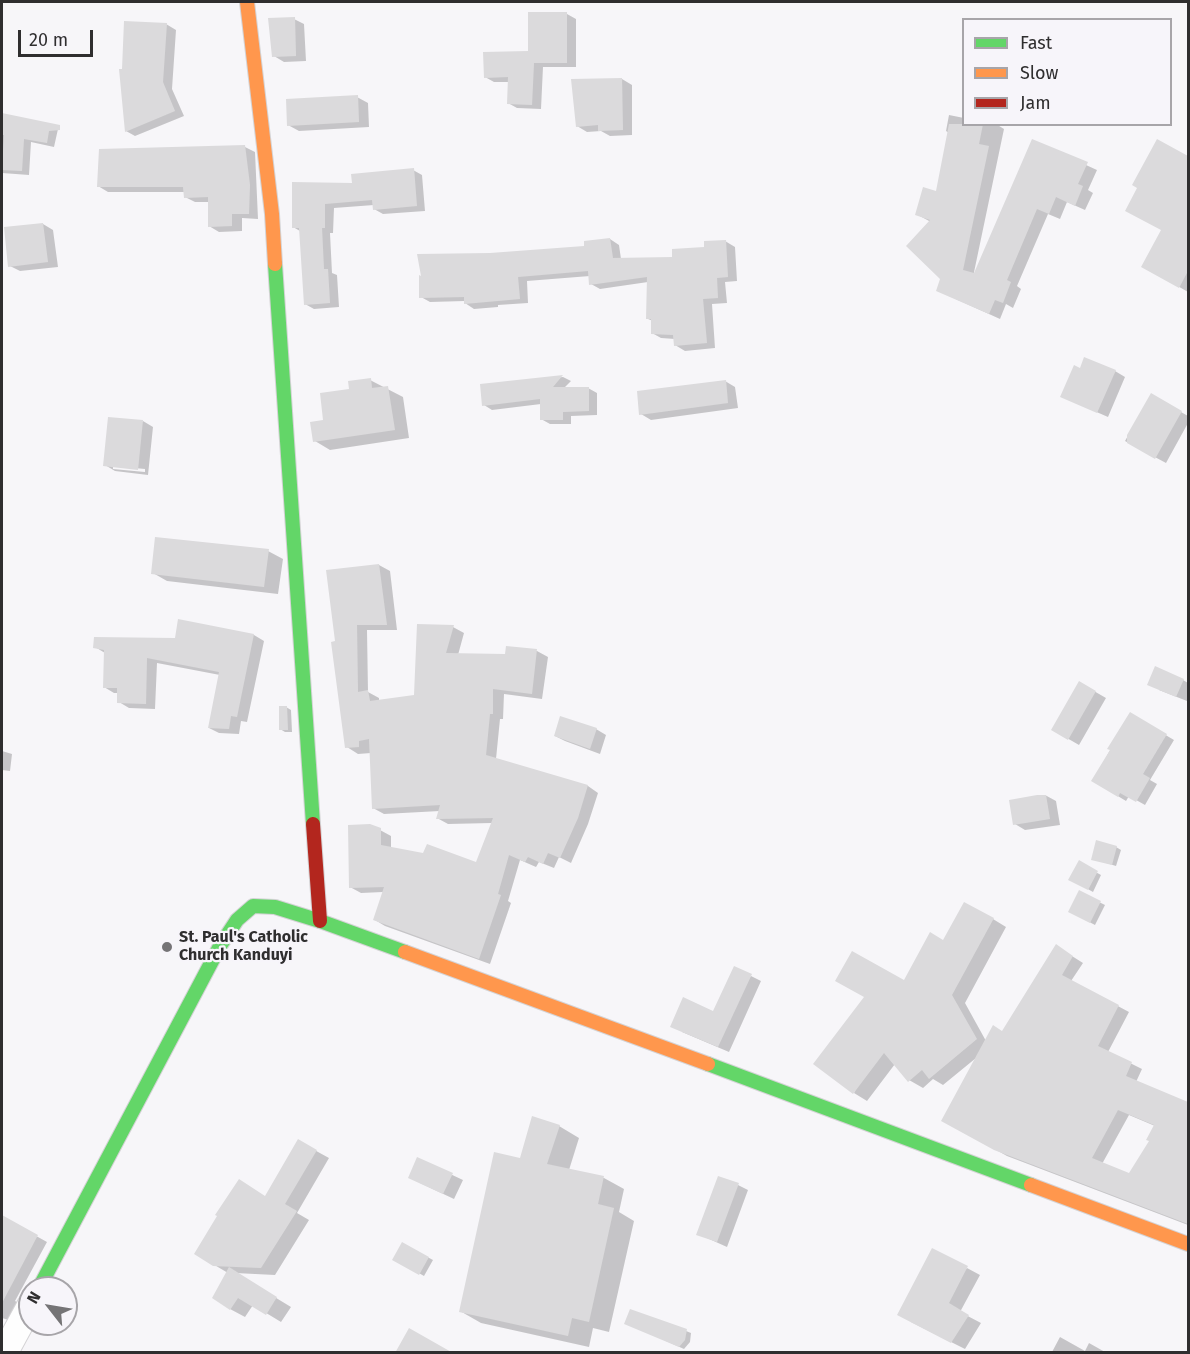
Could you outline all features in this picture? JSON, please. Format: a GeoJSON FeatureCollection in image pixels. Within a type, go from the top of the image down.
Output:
{"type":"FeatureCollection","features":[{"type":"Feature","properties":{"kind":"street"},"geometry":{"type":"LineString","coordinates":[[247,2],[272,214],[320,921]]}},
{"type":"Feature","properties":{"kind":"street"},"geometry":{"type":"LineString","coordinates":[[45,1276],[220,946],[237,920],[253,906],[275,907],[320,921],[825,1106],[1188,1244]]}},
{"type":"Feature","properties":{"kind":"street"},"geometry":{"type":"LineString","coordinates":[[6,1345],[18,1326]]}},
{"type":"Feature","properties":{"kind":"building"},"geometry":{"type":"Polygon","coordinates":[[[528,12],[567,12],[567,63],[534,63],[532,105],[507,104],[508,77],[484,78],[483,52],[528,51],[528,12]]]}},
{"type":"Feature","properties":{"kind":"building"},"geometry":{"type":"Polygon","coordinates":[[[295,17],[296,56],[272,57],[268,18],[295,17]]]}},
{"type":"Feature","properties":{"kind":"building"},"geometry":{"type":"Polygon","coordinates":[[[124,21],[167,23],[163,82],[175,111],[125,132],[119,69],[122,69],[124,21]]]}},
{"type":"Feature","properties":{"kind":"building"},"geometry":{"type":"Polygon","coordinates":[[[622,78],[623,130],[598,131],[598,125],[576,127],[571,79],[622,78]]]}},
{"type":"Feature","properties":{"kind":"building"},"geometry":{"type":"Polygon","coordinates":[[[358,95],[359,122],[287,126],[286,99],[358,95]]]}},
{"type":"Feature","properties":{"kind":"building"},"geometry":{"type":"Polygon","coordinates":[[[2,113],[60,125],[60,130],[49,131],[47,143],[24,139],[22,171],[2,170],[4,135],[2,135],[2,113]]]}},
{"type":"Feature","properties":{"kind":"building"},"geometry":{"type":"Polygon","coordinates":[[[949,124],[983,126],[979,144],[989,146],[963,270],[974,273],[1032,139],[1088,162],[1078,184],[1083,186],[1075,206],[1056,197],[1049,214],[1037,209],[1007,280],[1011,282],[1003,303],[995,300],[989,314],[936,291],[940,279],[906,246],[930,220],[915,215],[923,187],[936,191],[949,124]]]}},
{"type":"Feature","properties":{"kind":"building"},"geometry":{"type":"Polygon","coordinates":[[[1157,139],[1188,156],[1188,271],[1179,288],[1141,267],[1161,230],[1125,211],[1137,188],[1132,185],[1157,139]]]}},
{"type":"Feature","properties":{"kind":"building"},"geometry":{"type":"Polygon","coordinates":[[[245,145],[250,185],[249,214],[232,214],[232,226],[208,227],[208,197],[184,198],[183,187],[97,187],[99,149],[245,145]]]}},
{"type":"Feature","properties":{"kind":"building"},"geometry":{"type":"Polygon","coordinates":[[[414,168],[417,206],[373,210],[372,200],[325,204],[325,228],[322,228],[324,269],[328,269],[330,303],[304,305],[299,228],[292,228],[292,182],[352,183],[351,174],[414,168]]]}},
{"type":"Feature","properties":{"kind":"building"},"geometry":{"type":"Polygon","coordinates":[[[43,223],[48,262],[8,267],[4,227],[43,223]]]}},
{"type":"Feature","properties":{"kind":"building"},"geometry":{"type":"Polygon","coordinates":[[[610,238],[613,258],[672,257],[672,249],[704,247],[704,241],[726,240],[728,277],[717,278],[718,298],[703,299],[707,343],[674,346],[673,335],[651,334],[651,319],[646,319],[647,277],[589,285],[588,271],[518,277],[520,299],[464,304],[464,297],[419,298],[419,275],[421,276],[417,254],[490,253],[584,246],[584,241],[610,238]]]}},
{"type":"Feature","properties":{"kind":"building"},"geometry":{"type":"Polygon","coordinates":[[[1084,357],[1116,370],[1097,413],[1060,397],[1074,365],[1080,368],[1084,357]]]}},
{"type":"Feature","properties":{"kind":"building"},"geometry":{"type":"Polygon","coordinates":[[[563,375],[553,387],[589,387],[589,411],[563,412],[563,420],[540,420],[540,399],[482,406],[480,384],[563,375]]]}},
{"type":"Feature","properties":{"kind":"building"},"geometry":{"type":"Polygon","coordinates":[[[371,378],[372,388],[388,386],[395,430],[313,442],[310,422],[323,420],[320,393],[349,389],[348,381],[371,378]]]}},
{"type":"Feature","properties":{"kind":"building"},"geometry":{"type":"Polygon","coordinates":[[[726,380],[728,403],[639,415],[637,391],[726,380]]]}},
{"type":"Feature","properties":{"kind":"building"},"geometry":{"type":"Polygon","coordinates":[[[1151,393],[1182,411],[1155,459],[1127,443],[1127,435],[1151,393]]]}},
{"type":"Feature","properties":{"kind":"building"},"geometry":{"type":"Polygon","coordinates":[[[108,417],[143,420],[138,470],[103,466],[108,417]]]}},
{"type":"Feature","properties":{"kind":"building"},"geometry":{"type":"Polygon","coordinates":[[[155,537],[269,549],[264,587],[151,574],[155,537]]]}},
{"type":"Feature","properties":{"kind":"building"},"geometry":{"type":"Polygon","coordinates":[[[379,564],[387,625],[357,625],[358,692],[368,690],[370,701],[414,695],[417,624],[454,625],[446,653],[505,654],[506,646],[537,649],[532,694],[493,689],[493,714],[490,714],[486,755],[588,785],[578,818],[560,858],[548,853],[543,864],[528,857],[525,862],[509,855],[498,894],[501,895],[479,959],[373,920],[384,887],[349,888],[348,825],[370,824],[381,828],[381,845],[423,853],[427,844],[476,862],[493,818],[436,819],[440,805],[372,809],[369,739],[359,741],[359,747],[345,748],[331,642],[335,641],[326,570],[379,564]]]}},
{"type":"Feature","properties":{"kind":"building"},"geometry":{"type":"Polygon","coordinates":[[[178,619],[254,634],[237,717],[231,716],[229,729],[208,728],[219,672],[147,658],[146,704],[117,703],[117,688],[103,688],[104,650],[93,648],[94,637],[175,638],[178,619]]]}},
{"type":"Feature","properties":{"kind":"building"},"geometry":{"type":"Polygon","coordinates":[[[1155,666],[1184,679],[1176,697],[1147,685],[1155,666]]]}},
{"type":"Feature","properties":{"kind":"building"},"geometry":{"type":"Polygon","coordinates":[[[1079,681],[1096,691],[1068,740],[1051,730],[1079,681]]]}},
{"type":"Feature","properties":{"kind":"building"},"geometry":{"type":"Polygon","coordinates":[[[279,706],[287,706],[288,730],[279,730],[279,706]]]}},
{"type":"Feature","properties":{"kind":"building"},"geometry":{"type":"Polygon","coordinates":[[[1130,712],[1167,734],[1143,774],[1150,778],[1136,802],[1120,793],[1118,797],[1091,781],[1110,750],[1107,749],[1130,712]]]}},
{"type":"Feature","properties":{"kind":"building"},"geometry":{"type":"Polygon","coordinates":[[[560,716],[597,728],[590,749],[554,736],[560,716]]]}},
{"type":"Feature","properties":{"kind":"building"},"geometry":{"type":"Polygon","coordinates":[[[1046,795],[1050,819],[1013,825],[1009,800],[1046,795]]]}},
{"type":"Feature","properties":{"kind":"building"},"geometry":{"type":"Polygon","coordinates":[[[1096,840],[1117,846],[1112,865],[1091,860],[1096,840]]]}},
{"type":"Feature","properties":{"kind":"building"},"geometry":{"type":"Polygon","coordinates":[[[1079,860],[1098,871],[1088,890],[1068,880],[1079,860]]]}},
{"type":"Feature","properties":{"kind":"building"},"geometry":{"type":"Polygon","coordinates":[[[1079,890],[1101,901],[1090,923],[1068,912],[1079,890]]]}},
{"type":"Feature","properties":{"kind":"building"},"geometry":{"type":"Polygon","coordinates":[[[964,902],[994,918],[952,995],[977,1039],[929,1079],[922,1070],[908,1082],[884,1053],[853,1094],[813,1064],[864,997],[835,981],[852,951],[904,980],[930,932],[943,940],[964,902]]]}},
{"type":"Feature","properties":{"kind":"building"},"geometry":{"type":"Polygon","coordinates":[[[1056,944],[1073,956],[1062,975],[1119,1005],[1098,1046],[1132,1062],[1126,1076],[1188,1102],[1188,1224],[994,1150],[941,1121],[993,1025],[1002,1031],[1056,944]],[[1118,1110],[1092,1158],[1129,1173],[1149,1141],[1146,1140],[1154,1125],[1118,1110]]]}},
{"type":"Feature","properties":{"kind":"building"},"geometry":{"type":"Polygon","coordinates":[[[734,966],[752,974],[718,1047],[670,1027],[683,997],[713,1011],[734,966]]]}},
{"type":"Feature","properties":{"kind":"building"},"geometry":{"type":"Polygon","coordinates":[[[532,1116],[560,1125],[547,1164],[604,1176],[598,1204],[614,1208],[589,1322],[572,1318],[568,1336],[459,1312],[494,1152],[520,1158],[532,1116]]]}},
{"type":"Feature","properties":{"kind":"building"},"geometry":{"type":"Polygon","coordinates":[[[298,1139],[317,1150],[285,1204],[297,1211],[261,1268],[213,1266],[194,1254],[217,1216],[215,1215],[239,1179],[265,1196],[298,1139]]]}},
{"type":"Feature","properties":{"kind":"building"},"geometry":{"type":"Polygon","coordinates":[[[417,1157],[453,1173],[443,1194],[408,1178],[417,1157]]]}},
{"type":"Feature","properties":{"kind":"building"},"geometry":{"type":"Polygon","coordinates":[[[718,1176],[739,1183],[717,1242],[696,1235],[718,1176]]]}},
{"type":"Feature","properties":{"kind":"building"},"geometry":{"type":"Polygon","coordinates":[[[2,1215],[38,1235],[2,1303],[2,1215]]]}},
{"type":"Feature","properties":{"kind":"building"},"geometry":{"type":"Polygon","coordinates":[[[402,1242],[429,1257],[419,1275],[392,1260],[402,1242]]]}},
{"type":"Feature","properties":{"kind":"building"},"geometry":{"type":"Polygon","coordinates":[[[932,1248],[968,1266],[949,1303],[969,1315],[951,1343],[897,1315],[932,1248]]]}},
{"type":"Feature","properties":{"kind":"building"},"geometry":{"type":"Polygon","coordinates":[[[229,1267],[277,1297],[266,1315],[238,1298],[230,1310],[212,1298],[229,1267]]]}},
{"type":"Feature","properties":{"kind":"building"},"geometry":{"type":"Polygon","coordinates":[[[630,1309],[687,1329],[685,1340],[679,1347],[624,1324],[630,1309]]]}},
{"type":"Feature","properties":{"kind":"building"},"geometry":{"type":"Polygon","coordinates":[[[409,1328],[453,1353],[395,1353],[409,1328]]]}},
{"type":"Feature","properties":{"kind":"traffic: fast"},"geometry":{"type":"LineString","coordinates":[[275,264],[313,824]]}},
{"type":"Feature","properties":{"kind":"traffic: fast"},"geometry":{"type":"LineString","coordinates":[[45,1276],[220,946],[237,920],[253,906],[275,907],[405,952]]}},
{"type":"Feature","properties":{"kind":"traffic: fast"},"geometry":{"type":"LineString","coordinates":[[708,1064],[1031,1185]]}},
{"type":"Feature","properties":{"kind":"traffic: slow"},"geometry":{"type":"LineString","coordinates":[[247,2],[272,214],[275,264]]}},
{"type":"Feature","properties":{"kind":"traffic: slow"},"geometry":{"type":"LineString","coordinates":[[405,952],[708,1064]]}},
{"type":"Feature","properties":{"kind":"traffic: slow"},"geometry":{"type":"LineString","coordinates":[[1031,1185],[1188,1244]]}},
{"type":"Feature","properties":{"kind":"traffic: jam"},"geometry":{"type":"LineString","coordinates":[[313,824],[320,921]]}},
{"type":"Feature","properties":{"kind":"place","name":"St. Paul's Catholic Church Kanduyi"},"geometry":{"type":"Point","coordinates":[167,947]}}]}
